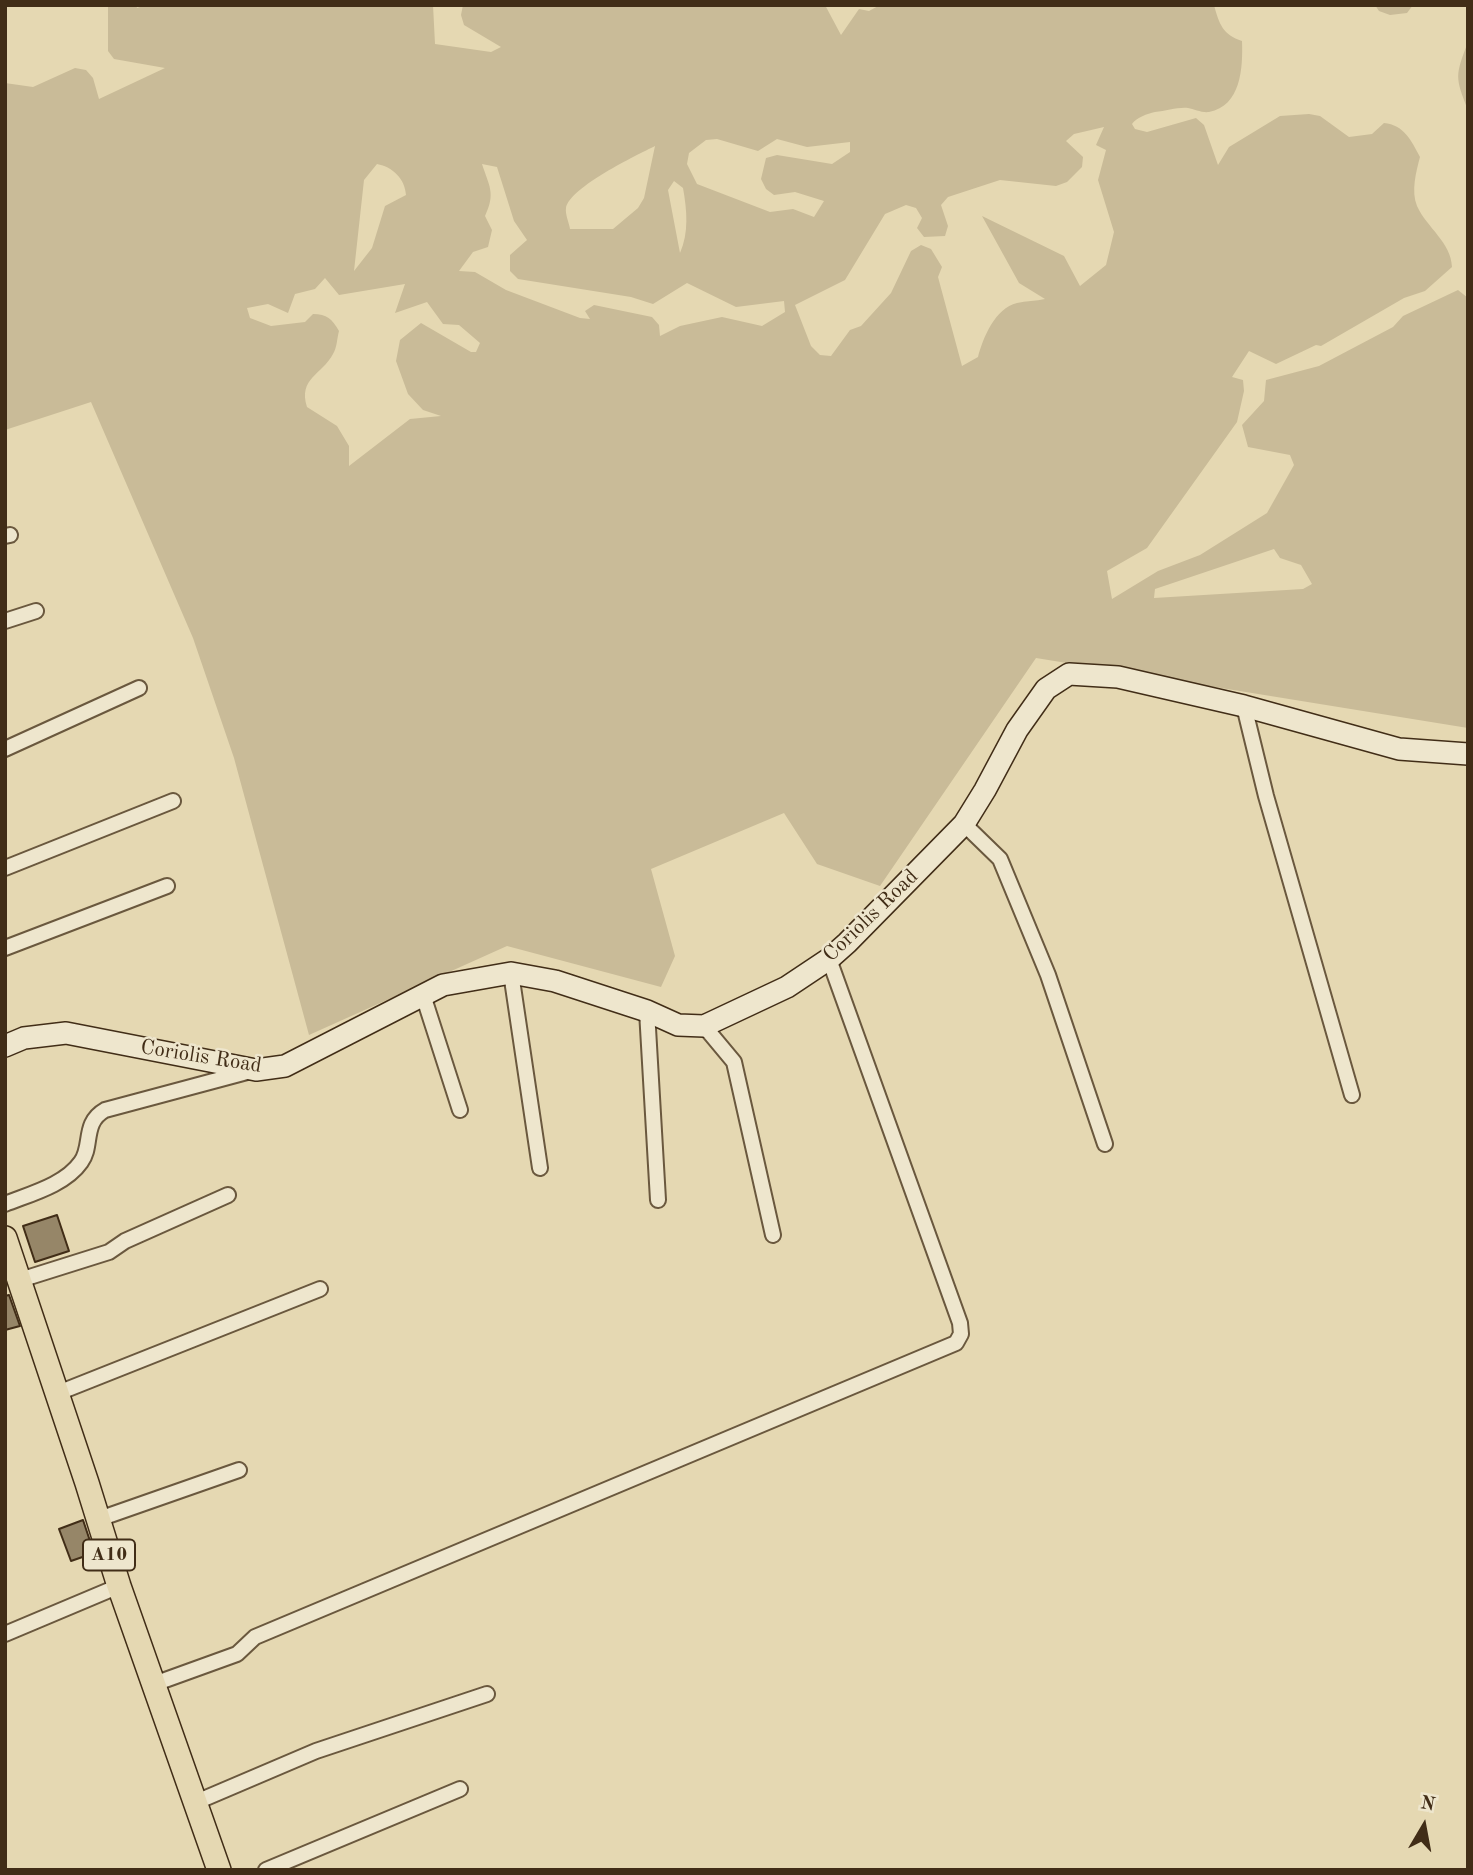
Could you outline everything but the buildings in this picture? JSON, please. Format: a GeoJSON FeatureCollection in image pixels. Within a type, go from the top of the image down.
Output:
{"type":"FeatureCollection","features":[{"type":"Feature","properties":{"kind":"main road","name":"Coriolis Road"},"geometry":{"type":"LineString","coordinates":[[5,1046],[24,1038],[65,1033],[256,1070],[285,1066],[443,985],[511,973],[555,981],[678,1024],[704,1026],[787,986],[829,960],[964,824],[1017,730],[1046,688],[1069,674],[1118,677],[1244,706],[1399,749],[1468,754]]}},
{"type":"Feature","properties":{"kind":"main road","name":"A10"},"geometry":{"type":"LineString","coordinates":[[5,1238],[119,1586],[219,1870]]}},
{"type":"Feature","properties":{"kind":"street"},"geometry":{"type":"LineString","coordinates":[[5,621],[36,611]]}},
{"type":"Feature","properties":{"kind":"street"},"geometry":{"type":"LineString","coordinates":[[5,749],[139,688]]}},
{"type":"Feature","properties":{"kind":"street"},"geometry":{"type":"LineString","coordinates":[[1244,706],[1266,796],[1352,1095]]}},
{"type":"Feature","properties":{"kind":"street"},"geometry":{"type":"LineString","coordinates":[[5,868],[173,801]]}},
{"type":"Feature","properties":{"kind":"street"},"geometry":{"type":"LineString","coordinates":[[964,824],[1000,859],[1048,975],[1105,1144]]}},
{"type":"Feature","properties":{"kind":"street"},"geometry":{"type":"LineString","coordinates":[[5,948],[167,886]]}},
{"type":"Feature","properties":{"kind":"street"},"geometry":{"type":"LineString","coordinates":[[154,1684],[237,1654],[255,1637],[956,1343],[961,1334],[960,1323],[829,960]]}},
{"type":"Feature","properties":{"kind":"street"},"geometry":{"type":"LineString","coordinates":[[511,973],[540,1168]]}},
{"type":"Feature","properties":{"kind":"street"},"geometry":{"type":"LineString","coordinates":[[424,995],[460,1110]]}},
{"type":"Feature","properties":{"kind":"street"},"geometry":{"type":"LineString","coordinates":[[647,1011],[658,1200]]}},
{"type":"Feature","properties":{"kind":"street"},"geometry":{"type":"LineString","coordinates":[[704,1026],[734,1062],[773,1235]]}},
{"type":"Feature","properties":{"kind":"street"},"geometry":{"type":"LineString","coordinates":[[5,1204],[63,1179],[83,1161],[89,1132],[97,1114],[256,1070]]}},
{"type":"Feature","properties":{"kind":"street"},"geometry":{"type":"LineString","coordinates":[[20,1280],[108,1252],[125,1241],[228,1195]]}},
{"type":"Feature","properties":{"kind":"street"},"geometry":{"type":"LineString","coordinates":[[58,1394],[320,1289]]}},
{"type":"Feature","properties":{"kind":"street"},"geometry":{"type":"LineString","coordinates":[[99,1519],[239,1470]]}},
{"type":"Feature","properties":{"kind":"street"},"geometry":{"type":"LineString","coordinates":[[5,1634],[119,1586]]}},
{"type":"Feature","properties":{"kind":"street"},"geometry":{"type":"LineString","coordinates":[[194,1803],[316,1751],[486,1694]]}},
{"type":"Feature","properties":{"kind":"street"},"geometry":{"type":"LineString","coordinates":[[267,1870],[460,1788]]}},
{"type":"Feature","properties":{"kind":"shaded area"},"geometry":{"type":"Polygon","coordinates":[[[108,5],[136,5],[137,8],[146,5],[433,5],[435,44],[491,52],[501,47],[464,25],[461,15],[463,5],[825,5],[841,35],[859,9],[869,11],[880,5],[1214,5],[1223,28],[1230,36],[1242,41],[1242,63],[1234,94],[1220,108],[1209,112],[1184,108],[1146,115],[1132,124],[1135,129],[1147,132],[1196,118],[1204,125],[1218,165],[1229,147],[1280,116],[1320,116],[1349,137],[1372,134],[1384,123],[1391,124],[1402,130],[1410,139],[1420,157],[1415,200],[1421,214],[1448,250],[1452,267],[1425,291],[1404,298],[1321,346],[1316,345],[1276,364],[1249,351],[1232,377],[1243,380],[1244,391],[1237,422],[1147,548],[1107,571],[1112,599],[1158,571],[1200,555],[1267,513],[1294,465],[1290,455],[1248,447],[1242,425],[1264,401],[1266,380],[1319,366],[1393,327],[1403,316],[1458,290],[1468,298],[1468,728],[1036,658],[880,886],[817,864],[784,813],[651,869],[675,956],[661,987],[507,946],[309,1035],[234,758],[193,638],[91,402],[5,430],[5,83],[33,87],[75,68],[86,70],[93,78],[99,99],[165,68],[114,59],[108,51],[108,5]],[[1104,127],[1074,134],[1066,141],[1083,157],[1082,167],[1067,182],[1056,186],[1000,180],[948,197],[941,205],[948,226],[945,236],[924,237],[917,228],[922,218],[916,208],[906,205],[885,214],[845,280],[795,305],[811,346],[820,355],[831,356],[850,330],[861,326],[891,293],[911,251],[921,245],[931,249],[942,267],[938,277],[962,366],[978,357],[987,333],[1002,311],[1017,303],[1045,299],[1019,283],[982,216],[1064,256],[1080,286],[1106,265],[1114,232],[1098,180],[1106,150],[1096,145],[1104,127]],[[717,139],[706,140],[689,153],[687,164],[697,184],[770,212],[793,209],[814,217],[824,201],[795,192],[774,195],[766,189],[761,179],[766,158],[777,155],[832,164],[850,152],[850,142],[807,147],[777,139],[758,151],[717,139]],[[655,146],[605,172],[570,200],[566,210],[570,229],[613,229],[638,208],[644,198],[655,146]],[[377,164],[364,180],[354,271],[372,248],[385,206],[406,195],[397,175],[377,164]],[[482,164],[490,190],[485,216],[492,230],[488,247],[473,252],[459,271],[475,272],[506,290],[580,318],[590,319],[585,311],[594,305],[652,317],[659,325],[660,336],[680,326],[722,317],[762,326],[785,312],[784,301],[736,307],[687,283],[653,304],[631,297],[518,279],[510,271],[510,255],[527,240],[514,221],[497,167],[482,164]],[[674,181],[668,190],[680,253],[685,238],[686,213],[683,188],[674,181]],[[325,278],[315,289],[295,294],[288,313],[268,304],[247,308],[250,318],[271,326],[305,322],[313,314],[318,314],[329,318],[339,331],[334,352],[308,383],[305,397],[307,407],[337,426],[349,446],[349,466],[410,419],[441,416],[423,410],[408,394],[396,361],[400,340],[421,323],[471,352],[476,352],[480,343],[459,325],[443,324],[427,302],[395,313],[405,284],[339,295],[325,278]],[[1274,549],[1155,589],[1154,598],[1303,589],[1312,584],[1301,565],[1280,558],[1274,549]]]}},
{"type":"Feature","properties":{"kind":"shaded area"},"geometry":{"type":"Polygon","coordinates":[[[1375,5],[1413,5],[1407,13],[1390,15],[1379,11],[1375,5]]]}},
{"type":"Feature","properties":{"kind":"shaded area"},"geometry":{"type":"Polygon","coordinates":[[[1468,42],[1468,110],[1458,76],[1468,42]]]}}]}
